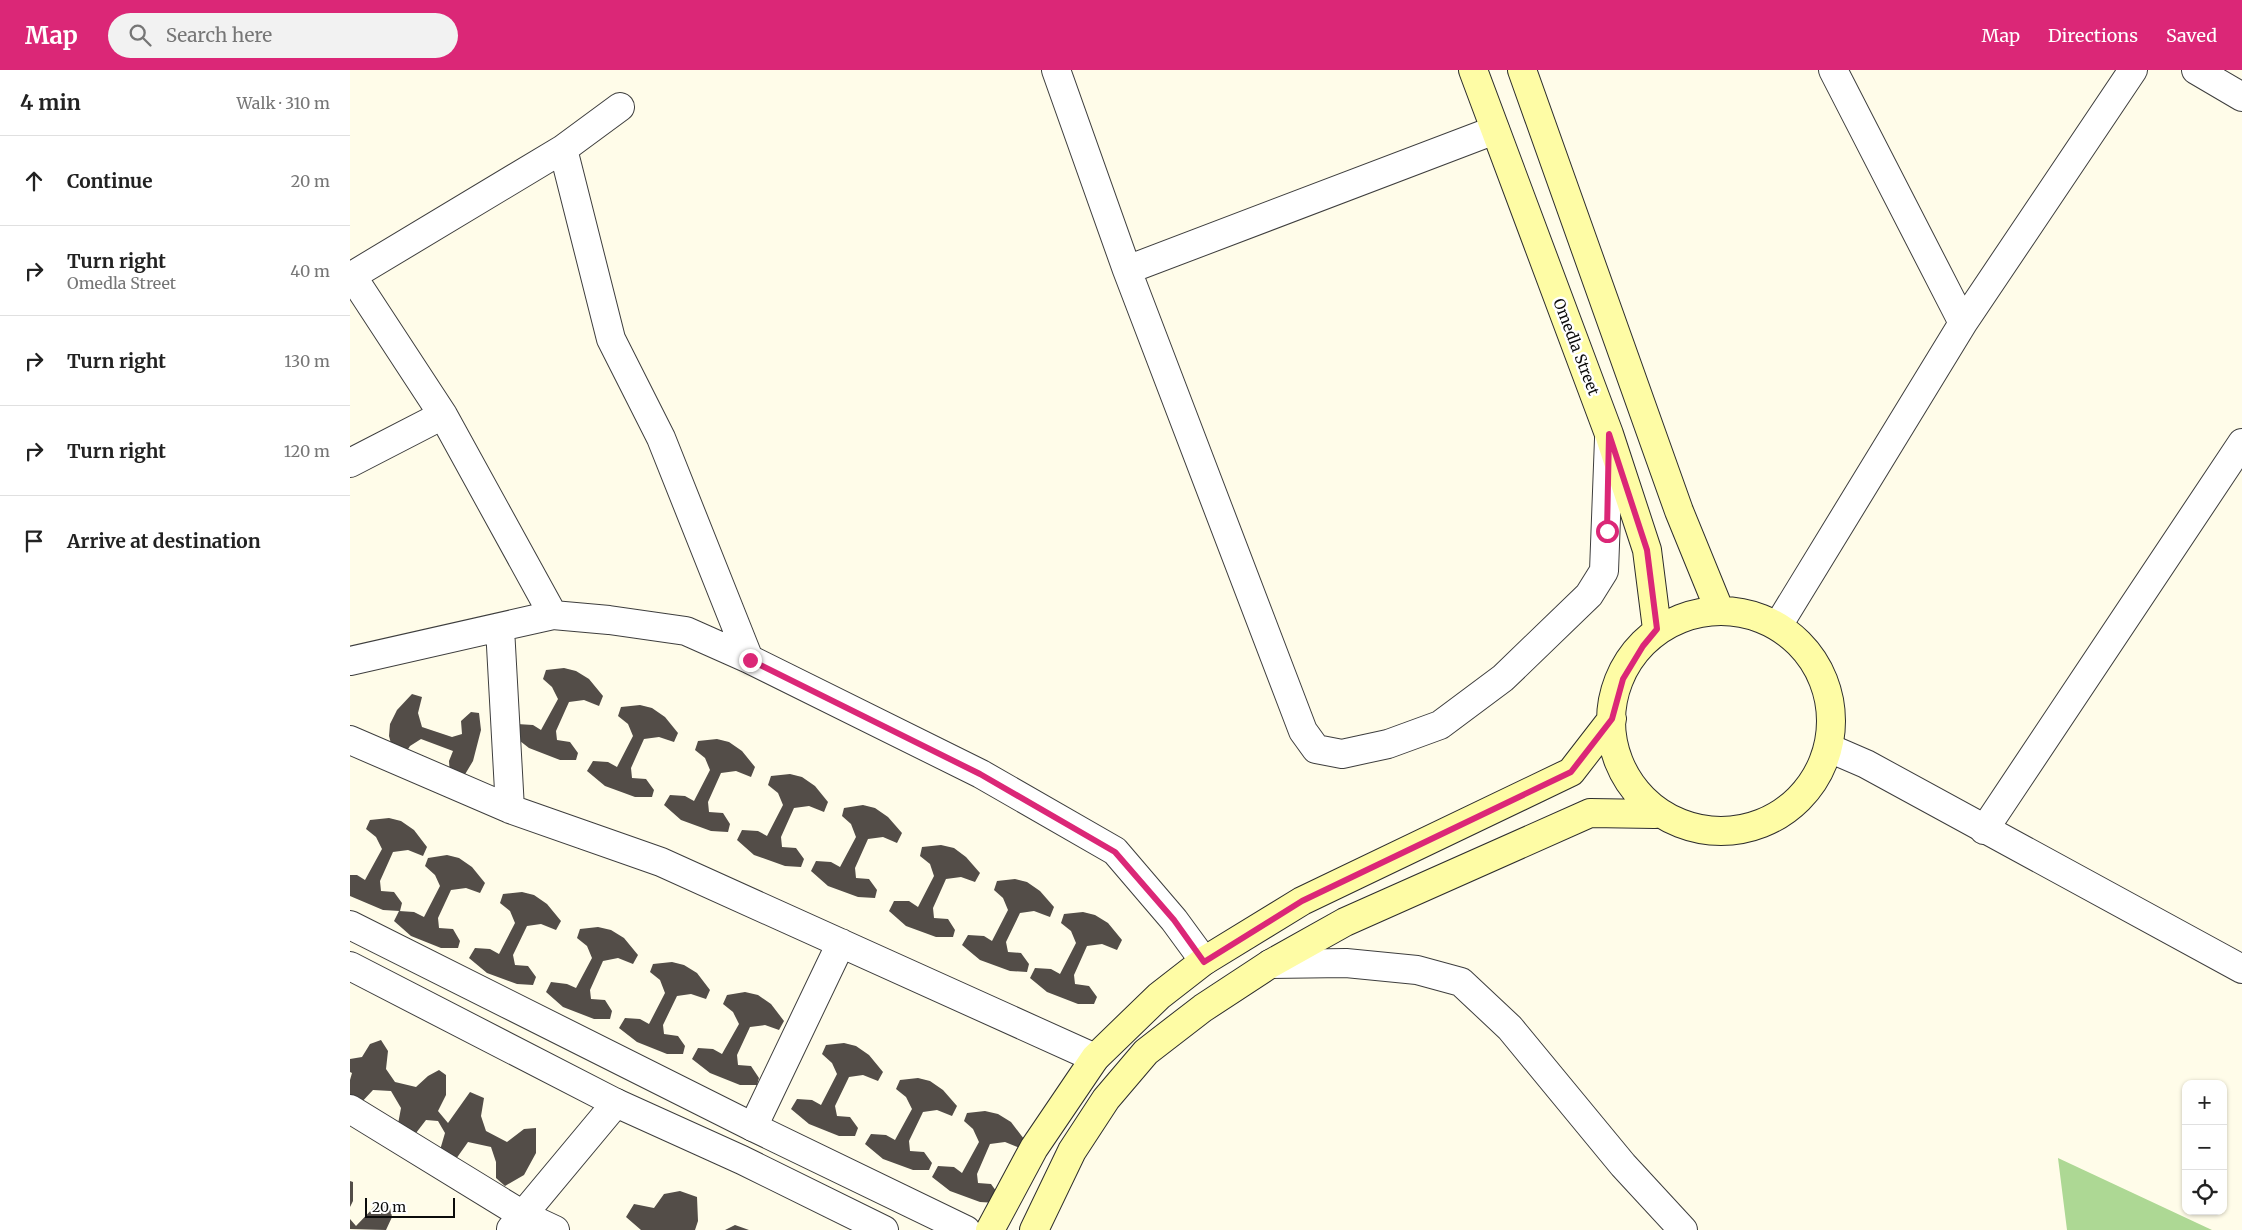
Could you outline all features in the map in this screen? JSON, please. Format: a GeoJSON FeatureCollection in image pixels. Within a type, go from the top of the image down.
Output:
{"type":"FeatureCollection","features":[{"type":"Feature","properties":{"kind":"main road","name":"Omedla Street"},"geometry":{"type":"LineString","coordinates":[[1473,70],[1609,434],[1647,550],[1657,629]]}},
{"type":"Feature","properties":{"kind":"main road"},"geometry":{"type":"LineString","coordinates":[[1522,70],[1679,511],[1719,609]]}},
{"type":"Feature","properties":{"kind":"main road"},"geometry":{"type":"LineString","coordinates":[[1034,1230],[1072,1151],[1106,1099],[1146,1052],[1203,1008],[1270,964],[1345,922],[1590,814],[1655,814],[1710,832],[1745,829],[1778,816],[1807,791],[1829,748],[1832,720],[1826,683],[1807,649],[1779,624],[1744,610],[1706,609],[1669,620],[1657,629],[1643,646],[1623,679],[1612,719],[1616,759],[1631,792],[1655,814]]}},
{"type":"Feature","properties":{"kind":"main road"},"geometry":{"type":"LineString","coordinates":[[990,1230],[1034,1148],[1095,1058],[1159,996],[1204,962],[1302,901],[1571,772],[1612,719]]}},
{"type":"Feature","properties":{"kind":"street"},"geometry":{"type":"LineString","coordinates":[[1056,70],[1127,270],[1303,731],[1316,749],[1342,754],[1388,744],[1440,726],[1504,678],[1589,595],[1604,571],[1609,434]]}},
{"type":"Feature","properties":{"kind":"street"},"geometry":{"type":"LineString","coordinates":[[1833,70],[1963,323]]}},
{"type":"Feature","properties":{"kind":"street"},"geometry":{"type":"LineString","coordinates":[[1779,624],[1963,323],[2133,70]]}},
{"type":"Feature","properties":{"kind":"street"},"geometry":{"type":"LineString","coordinates":[[2196,70],[2242,97]]}},
{"type":"Feature","properties":{"kind":"street"},"geometry":{"type":"LineString","coordinates":[[554,615],[443,415],[351,277],[563,149],[620,107]]}},
{"type":"Feature","properties":{"kind":"street"},"geometry":{"type":"LineString","coordinates":[[1127,270],[1495,130]]}},
{"type":"Feature","properties":{"kind":"street"},"geometry":{"type":"LineString","coordinates":[[563,149],[612,339],[661,438],[750,660]]}},
{"type":"Feature","properties":{"kind":"street"},"geometry":{"type":"LineString","coordinates":[[350,463],[443,415]]}},
{"type":"Feature","properties":{"kind":"street"},"geometry":{"type":"LineString","coordinates":[[1984,830],[2242,443]]}},
{"type":"Feature","properties":{"kind":"street"},"geometry":{"type":"LineString","coordinates":[[350,661],[554,615],[609,620],[686,631],[750,660],[980,774],[1115,852],[1174,920],[1204,962]]}},
{"type":"Feature","properties":{"kind":"street"},"geometry":{"type":"LineString","coordinates":[[500,628],[510,809]]}},
{"type":"Feature","properties":{"kind":"street"},"geometry":{"type":"LineString","coordinates":[[350,740],[510,809],[661,862],[1095,1058]]}},
{"type":"Feature","properties":{"kind":"street"},"geometry":{"type":"LineString","coordinates":[[1829,748],[1866,764],[2242,969]]}},
{"type":"Feature","properties":{"kind":"street"},"geometry":{"type":"LineString","coordinates":[[350,925],[753,1127],[966,1230]]}},
{"type":"Feature","properties":{"kind":"street"},"geometry":{"type":"LineString","coordinates":[[753,1127],[841,943]]}},
{"type":"Feature","properties":{"kind":"street"},"geometry":{"type":"LineString","coordinates":[[1270,964],[1346,964],[1418,970],[1462,982],[1510,1028],[1623,1164],[1683,1230]]}},
{"type":"Feature","properties":{"kind":"street"},"geometry":{"type":"LineString","coordinates":[[350,966],[616,1103],[742,1160],[884,1230]]}},
{"type":"Feature","properties":{"kind":"street"},"geometry":{"type":"LineString","coordinates":[[516,1223],[616,1103]]}},
{"type":"Feature","properties":{"kind":"street"},"geometry":{"type":"LineString","coordinates":[[350,1109],[516,1223],[555,1230]]}},
{"type":"Feature","properties":{"kind":"green space"},"geometry":{"type":"Polygon","coordinates":[[[2058,1158],[2212,1230],[2067,1230],[2058,1158]]]}},
{"type":"Feature","properties":{"kind":"building"},"geometry":{"type":"Polygon","coordinates":[[[564,668],[576,671],[589,679],[603,696],[599,706],[584,700],[569,702],[556,731],[557,740],[570,742],[578,753],[576,760],[560,760],[529,748],[511,734],[517,724],[533,725],[541,730],[558,699],[552,687],[543,679],[546,670],[564,668]]]}},
{"type":"Feature","properties":{"kind":"building"},"geometry":{"type":"Polygon","coordinates":[[[412,694],[422,697],[418,713],[422,727],[452,737],[462,734],[461,721],[471,712],[479,713],[481,730],[473,761],[461,781],[450,777],[449,761],[453,751],[421,739],[410,746],[403,757],[394,755],[389,736],[390,724],[397,710],[412,694]]]}},
{"type":"Feature","properties":{"kind":"building"},"geometry":{"type":"Polygon","coordinates":[[[640,705],[652,708],[665,717],[678,733],[674,742],[659,737],[644,739],[631,768],[632,778],[646,779],[654,790],[652,797],[635,797],[605,786],[587,771],[593,761],[608,762],[617,767],[633,736],[628,724],[618,716],[621,707],[640,705]]]}},
{"type":"Feature","properties":{"kind":"building"},"geometry":{"type":"Polygon","coordinates":[[[717,739],[729,742],[742,751],[755,767],[751,777],[736,771],[721,773],[708,802],[709,812],[723,813],[730,824],[728,832],[711,831],[681,820],[664,805],[670,795],[685,796],[694,801],[710,770],[705,758],[695,750],[698,741],[717,739]]]}},
{"type":"Feature","properties":{"kind":"building"},"geometry":{"type":"Polygon","coordinates":[[[790,774],[802,777],[815,786],[828,802],[824,812],[809,806],[794,808],[781,837],[782,847],[796,848],[804,859],[801,867],[785,866],[754,855],[737,840],[742,830],[758,831],[767,836],[783,805],[778,793],[768,785],[771,776],[790,774]]]}},
{"type":"Feature","properties":{"kind":"building"},"geometry":{"type":"Polygon","coordinates":[[[863,805],[875,808],[888,817],[902,833],[897,843],[883,837],[868,839],[855,868],[856,878],[869,879],[877,890],[875,898],[858,897],[828,886],[811,871],[816,861],[831,862],[840,867],[856,837],[851,824],[842,816],[844,808],[863,805]]]}},
{"type":"Feature","properties":{"kind":"building"},"geometry":{"type":"Polygon","coordinates":[[[389,818],[401,821],[414,830],[427,847],[423,856],[408,850],[393,852],[380,881],[381,891],[394,892],[402,903],[400,911],[383,910],[350,896],[350,875],[357,875],[365,880],[382,849],[376,837],[366,829],[370,820],[389,818]]]}},
{"type":"Feature","properties":{"kind":"building"},"geometry":{"type":"Polygon","coordinates":[[[941,845],[954,848],[966,857],[980,873],[975,882],[961,877],[946,879],[933,908],[934,918],[948,919],[955,930],[953,937],[936,937],[906,926],[889,911],[894,901],[909,901],[918,907],[934,876],[930,864],[920,856],[922,847],[941,845]]]}},
{"type":"Feature","properties":{"kind":"building"},"geometry":{"type":"Polygon","coordinates":[[[447,855],[459,858],[472,867],[485,883],[480,893],[466,888],[451,890],[438,918],[439,928],[453,929],[460,941],[458,948],[441,948],[411,936],[394,921],[399,911],[414,912],[424,917],[440,886],[435,875],[425,866],[428,858],[447,855]]]}},
{"type":"Feature","properties":{"kind":"building"},"geometry":{"type":"Polygon","coordinates":[[[1015,879],[1027,882],[1040,891],[1054,907],[1050,917],[1034,911],[1020,913],[1006,942],[1008,952],[1021,953],[1029,964],[1027,972],[1010,971],[980,960],[962,945],[968,935],[984,936],[992,941],[1008,910],[1003,898],[994,890],[997,881],[1015,879]]]}},
{"type":"Feature","properties":{"kind":"building"},"geometry":{"type":"Polygon","coordinates":[[[522,892],[534,895],[547,904],[561,921],[556,930],[541,924],[527,926],[513,955],[515,965],[528,966],[536,977],[533,985],[517,984],[487,973],[469,958],[475,948],[490,949],[499,954],[515,923],[510,911],[500,903],[503,894],[522,892]]]}},
{"type":"Feature","properties":{"kind":"building"},"geometry":{"type":"Polygon","coordinates":[[[1083,912],[1095,915],[1108,923],[1122,940],[1117,950],[1102,944],[1087,946],[1074,975],[1075,984],[1089,986],[1097,997],[1094,1004],[1078,1004],[1047,992],[1030,978],[1035,968],[1051,969],[1060,974],[1076,943],[1071,931],[1061,923],[1064,914],[1083,912]]]}},
{"type":"Feature","properties":{"kind":"building"},"geometry":{"type":"Polygon","coordinates":[[[598,927],[611,930],[624,938],[638,955],[633,964],[618,958],[603,961],[590,990],[591,999],[605,1000],[612,1011],[610,1019],[594,1019],[563,1007],[546,992],[551,982],[567,984],[576,988],[592,958],[587,946],[577,938],[580,929],[598,927]]]}},
{"type":"Feature","properties":{"kind":"building"},"geometry":{"type":"Polygon","coordinates":[[[672,962],[684,965],[697,973],[710,990],[706,999],[691,994],[677,996],[663,1025],[664,1034],[678,1036],[685,1046],[683,1054],[667,1054],[637,1042],[619,1028],[625,1018],[640,1019],[649,1024],[665,993],[660,980],[650,972],[653,964],[672,962]]]}},
{"type":"Feature","properties":{"kind":"building"},"geometry":{"type":"Polygon","coordinates":[[[745,992],[758,995],[771,1004],[784,1021],[779,1030],[765,1025],[750,1027],[737,1055],[738,1065],[751,1066],[759,1078],[757,1085],[740,1085],[710,1073],[692,1059],[698,1048],[713,1049],[722,1054],[739,1024],[733,1012],[723,1004],[727,995],[745,992]]]}},
{"type":"Feature","properties":{"kind":"building"},"geometry":{"type":"Polygon","coordinates":[[[381,1040],[388,1051],[386,1069],[395,1082],[416,1087],[428,1076],[439,1070],[446,1075],[446,1095],[438,1111],[448,1123],[470,1092],[484,1098],[481,1116],[486,1131],[507,1142],[524,1129],[536,1128],[536,1153],[524,1175],[505,1186],[496,1178],[496,1162],[491,1147],[468,1142],[456,1159],[440,1150],[445,1133],[438,1121],[426,1120],[416,1133],[398,1124],[401,1108],[391,1091],[373,1090],[359,1105],[350,1100],[352,1073],[350,1072],[350,1059],[362,1057],[370,1044],[381,1040]]]}},
{"type":"Feature","properties":{"kind":"building"},"geometry":{"type":"Polygon","coordinates":[[[844,1043],[856,1046],[869,1055],[883,1072],[878,1081],[863,1075],[849,1077],[835,1106],[837,1116],[850,1117],[858,1128],[855,1136],[839,1136],[809,1124],[791,1109],[797,1099],[812,1100],[821,1105],[837,1074],[832,1063],[822,1054],[826,1045],[844,1043]]]}},
{"type":"Feature","properties":{"kind":"building"},"geometry":{"type":"Polygon","coordinates":[[[918,1078],[930,1081],[943,1090],[957,1106],[952,1116],[937,1110],[923,1112],[909,1141],[910,1151],[924,1152],[932,1163],[929,1170],[913,1170],[883,1159],[865,1144],[871,1134],[886,1135],[895,1140],[912,1109],[906,1097],[896,1089],[900,1080],[918,1078]]]}},
{"type":"Feature","properties":{"kind":"building"},"geometry":{"type":"Polygon","coordinates":[[[985,1111],[998,1114],[1011,1122],[1024,1139],[1020,1148],[1005,1142],[990,1144],[977,1174],[978,1183],[991,1184],[999,1195],[997,1203],[980,1202],[950,1191],[932,1177],[938,1166],[954,1167],[962,1173],[979,1142],[973,1129],[964,1121],[967,1113],[985,1111]]]}},
{"type":"Feature","properties":{"kind":"building"},"geometry":{"type":"Polygon","coordinates":[[[350,1181],[353,1182],[353,1201],[350,1207],[350,1181]]]}},
{"type":"Feature","properties":{"kind":"building"},"geometry":{"type":"Polygon","coordinates":[[[680,1191],[697,1197],[698,1221],[695,1230],[641,1230],[626,1217],[634,1204],[654,1208],[664,1194],[680,1191]]]}},
{"type":"Feature","properties":{"kind":"building"},"geometry":{"type":"Polygon","coordinates":[[[389,1203],[392,1217],[386,1230],[350,1229],[350,1219],[356,1226],[377,1204],[389,1203]]]}},
{"type":"Feature","properties":{"kind":"building"},"geometry":{"type":"Polygon","coordinates":[[[735,1225],[749,1230],[725,1230],[735,1225]]]}},
{"type":"Feature","properties":{"kind":"route"},"geometry":{"type":"LineString","coordinates":[[750,660],[980,774],[1115,852],[1174,920],[1204,962],[1302,901],[1571,772],[1612,719],[1623,679],[1643,646],[1657,629],[1647,550],[1609,434],[1607,531]]}}]}
